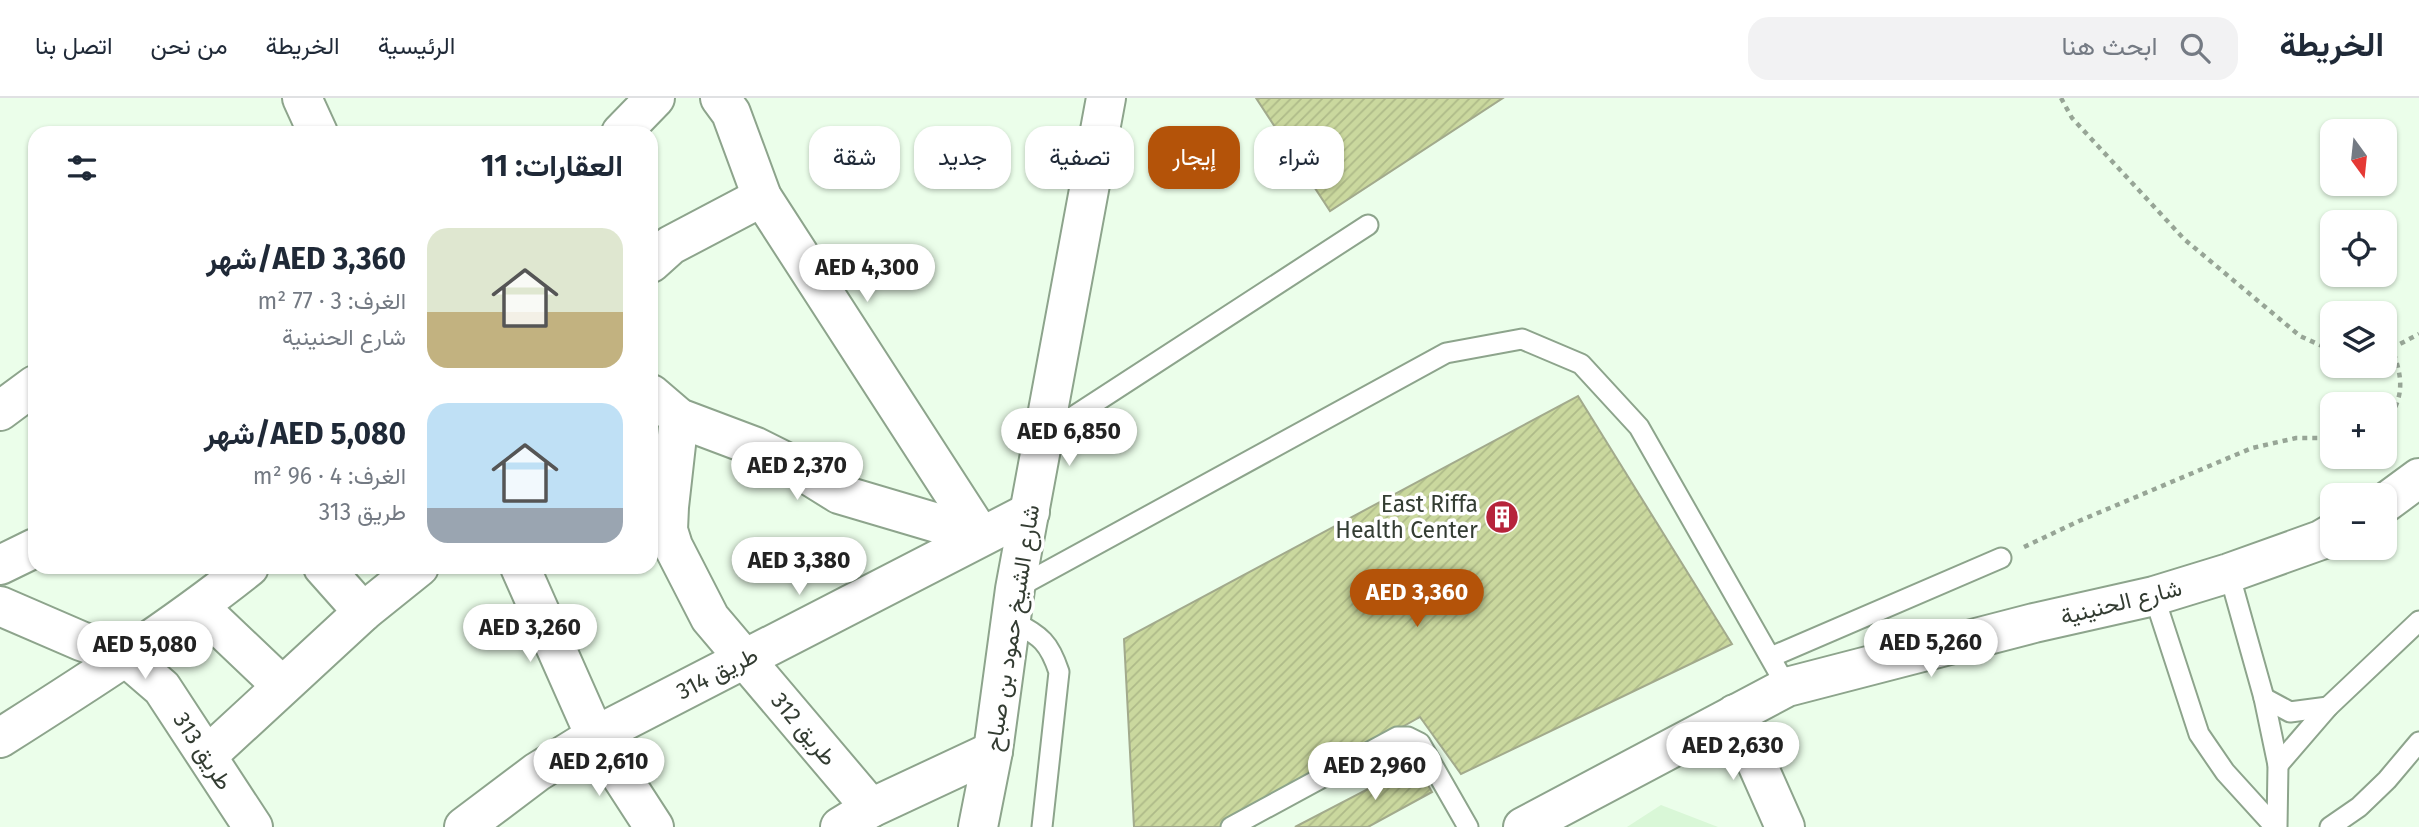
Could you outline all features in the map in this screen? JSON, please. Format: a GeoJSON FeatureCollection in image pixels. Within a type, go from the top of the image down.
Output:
{"type":"FeatureCollection","features":[{"type":"Feature","properties":{"kind":"street"},"geometry":{"type":"LineString","coordinates":[[302,98],[315,126]]}},
{"type":"Feature","properties":{"kind":"street"},"geometry":{"type":"LineString","coordinates":[[628,126],[654,98]]}},
{"type":"Feature","properties":{"kind":"street"},"geometry":{"type":"LineString","coordinates":[[720,98],[731,113],[762,197],[981,536]]}},
{"type":"Feature","properties":{"kind":"street","name":"شارع الشيخ حمود بن صباح"},"geometry":{"type":"LineString","coordinates":[[978,827],[993,751],[1013,604],[1106,98]]}},
{"type":"Feature","properties":{"kind":"street"},"geometry":{"type":"LineString","coordinates":[[658,257],[671,245],[762,197]]}},
{"type":"Feature","properties":{"kind":"street"},"geometry":{"type":"LineString","coordinates":[[0,411],[28,390]]}},
{"type":"Feature","properties":{"kind":"street","name":"طريق 312"},"geometry":{"type":"LineString","coordinates":[[981,536],[839,494],[794,466],[665,406],[668,530],[673,546],[710,618],[745,658],[856,818],[993,751]]}},
{"type":"Feature","properties":{"kind":"street"},"geometry":{"type":"LineString","coordinates":[[2397,494],[2419,478]]}},
{"type":"Feature","properties":{"kind":"street","name":"طريق 314"},"geometry":{"type":"LineString","coordinates":[[464,827],[537,772],[594,736],[1030,512]]}},
{"type":"Feature","properties":{"kind":"street","name":"شارع الحنينية"},"geometry":{"type":"LineString","coordinates":[[1523,827],[1735,714],[1779,672],[2021,626],[2154,596],[2320,540]]}},
{"type":"Feature","properties":{"kind":"street"},"geometry":{"type":"LineString","coordinates":[[0,565],[28,551]]}},
{"type":"Feature","properties":{"kind":"street"},"geometry":{"type":"LineString","coordinates":[[0,738],[127,657],[199,607],[240,574]]}},
{"type":"Feature","properties":{"kind":"street"},"geometry":{"type":"LineString","coordinates":[[329,574],[363,612]]}},
{"type":"Feature","properties":{"kind":"street"},"geometry":{"type":"LineString","coordinates":[[208,755],[281,685],[410,574]]}},
{"type":"Feature","properties":{"kind":"street"},"geometry":{"type":"LineString","coordinates":[[523,574],[594,736],[654,827]]}},
{"type":"Feature","properties":{"kind":"street","name":"طريق 313"},"geometry":{"type":"LineString","coordinates":[[0,607],[127,657],[162,688],[253,827]]}},
{"type":"Feature","properties":{"kind":"street"},"geometry":{"type":"LineString","coordinates":[[199,607],[281,685]]}},
{"type":"Feature","properties":{"kind":"street"},"geometry":{"type":"LineString","coordinates":[[1735,714],[1785,827]]}},
{"type":"Feature","properties":{"kind":"lane"},"geometry":{"type":"LineString","coordinates":[[1045,435],[1368,225]]}},
{"type":"Feature","properties":{"kind":"lane"},"geometry":{"type":"LineString","coordinates":[[1042,827],[1059,672],[1053,654],[1013,604],[1447,353],[1522,339],[1581,364],[1639,427],[1779,672],[2001,558]]}},
{"type":"Feature","properties":{"kind":"lane"},"geometry":{"type":"LineString","coordinates":[[2228,573],[2264,698],[2278,765],[2276,827]]}},
{"type":"Feature","properties":{"kind":"lane"},"geometry":{"type":"LineString","coordinates":[[2154,596],[2199,734],[2225,772],[2276,827]]}},
{"type":"Feature","properties":{"kind":"lane"},"geometry":{"type":"LineString","coordinates":[[2278,765],[2329,707],[2419,621]]}},
{"type":"Feature","properties":{"kind":"lane"},"geometry":{"type":"LineString","coordinates":[[2264,698],[2290,712],[2329,707]]}},
{"type":"Feature","properties":{"kind":"lane"},"geometry":{"type":"LineString","coordinates":[[1231,827],[1397,737],[1408,737],[1420,743],[1468,827]]}},
{"type":"Feature","properties":{"kind":"lane"},"geometry":{"type":"LineString","coordinates":[[2330,827],[2359,807],[2419,742]]}},
{"type":"Feature","properties":{"kind":"path"},"geometry":{"type":"LineString","coordinates":[[2061,98],[2072,118],[2184,239],[2300,336],[2320,345]]}},
{"type":"Feature","properties":{"kind":"path"},"geometry":{"type":"LineString","coordinates":[[2397,345],[2419,334]]}},
{"type":"Feature","properties":{"kind":"path"},"geometry":{"type":"LineString","coordinates":[[2397,362],[2401,395],[2397,402]]}},
{"type":"Feature","properties":{"kind":"path"},"geometry":{"type":"LineString","coordinates":[[2034,542],[2252,448],[2296,438],[2320,438]]}},
{"type":"Feature","properties":{"kind":"shaded area"},"geometry":{"type":"Polygon","coordinates":[[[1661,805],[1718,827],[1627,827],[1661,805]]]}},
{"type":"Feature","properties":{"kind":"building"},"geometry":{"type":"Polygon","coordinates":[[[1256,98],[1503,98],[1330,211],[1316,189],[1344,189],[1344,126],[1274,126],[1256,98]]]}},
{"type":"Feature","properties":{"kind":"building","name":"East Riffa Health Center"},"geometry":{"type":"Polygon","coordinates":[[[1578,396],[1732,644],[1461,774],[1420,717],[1223,827],[1134,827],[1124,639],[1578,396]]]}},
{"type":"Feature","properties":{"kind":"building"},"geometry":{"type":"Polygon","coordinates":[[[1416,764],[1432,792],[1368,827],[1295,827],[1416,764]]]}},
{"type":"Feature","properties":{"kind":"place","name":"East Riffa Health Center"},"geometry":{"type":"Point","coordinates":[1502,517]}}]}
